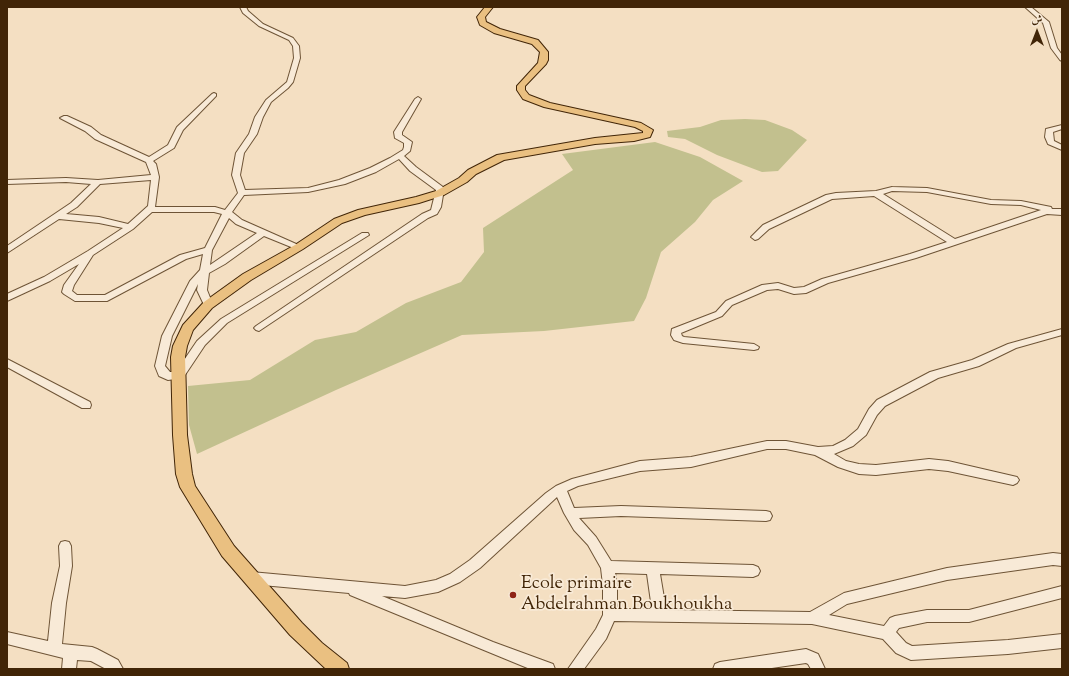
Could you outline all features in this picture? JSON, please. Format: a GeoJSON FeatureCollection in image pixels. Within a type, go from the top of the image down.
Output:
{"type":"FeatureCollection","features":[{"type":"Feature","properties":{"kind":"main road"},"geometry":{"type":"LineString","coordinates":[[340,669],[316,649],[296,629],[251,578],[215,531],[188,487],[181,457],[178,356],[182,337],[194,319],[208,305],[247,277],[299,247],[338,221],[420,200],[440,193],[457,184],[472,172],[501,158],[610,138],[646,135],[648,130],[638,125],[547,105],[526,97],[521,90],[522,86],[542,64],[544,60],[544,52],[535,42],[497,31],[483,23],[481,18],[489,7]]}},
{"type":"Feature","properties":{"kind":"street"},"geometry":{"type":"LineString","coordinates":[[242,193],[236,175],[240,153],[253,134],[268,101],[290,82],[294,72],[298,52],[291,39],[255,21],[245,12],[244,7]]}},
{"type":"Feature","properties":{"kind":"street"},"geometry":{"type":"LineString","coordinates":[[1028,7],[1046,22],[1054,48],[1062,59]]}},
{"type":"Feature","properties":{"kind":"street"},"geometry":{"type":"LineString","coordinates":[[149,160],[171,146],[180,129],[214,95]]}},
{"type":"Feature","properties":{"kind":"street"},"geometry":{"type":"LineString","coordinates":[[242,193],[308,190],[342,182],[373,170],[400,156],[406,151],[408,142],[398,136],[398,132],[418,99]]}},
{"type":"Feature","properties":{"kind":"street"},"geometry":{"type":"LineString","coordinates":[[7,298],[47,279],[91,253],[130,227],[150,210],[154,201],[156,177],[152,164],[149,160],[98,137],[88,129],[64,118]]}},
{"type":"Feature","properties":{"kind":"street"},"geometry":{"type":"LineString","coordinates":[[1062,127],[1049,131],[1051,142],[1062,148]]}},
{"type":"Feature","properties":{"kind":"street"},"geometry":{"type":"LineString","coordinates":[[259,328],[434,212],[437,207],[440,193],[438,188],[413,169],[400,156]]}},
{"type":"Feature","properties":{"kind":"street"},"geometry":{"type":"LineString","coordinates":[[7,182],[66,180],[98,182],[156,177]]}},
{"type":"Feature","properties":{"kind":"street"},"geometry":{"type":"LineString","coordinates":[[7,250],[74,205],[98,182]]}},
{"type":"Feature","properties":{"kind":"street"},"geometry":{"type":"LineString","coordinates":[[755,237],[766,227],[829,197],[836,195],[876,193],[909,188],[991,202],[1021,203],[1058,211]]}},
{"type":"Feature","properties":{"kind":"street"},"geometry":{"type":"LineString","coordinates":[[208,305],[202,290],[208,250],[227,213],[242,193]]}},
{"type":"Feature","properties":{"kind":"street"},"geometry":{"type":"LineString","coordinates":[[876,193],[954,242]]}},
{"type":"Feature","properties":{"kind":"street"},"geometry":{"type":"LineString","coordinates":[[150,210],[215,209],[227,213],[239,222],[299,247]]}},
{"type":"Feature","properties":{"kind":"street"},"geometry":{"type":"LineString","coordinates":[[754,346],[683,340],[678,338],[676,331],[718,314],[729,303],[765,287],[778,286],[794,291],[806,290],[824,281],[913,256],[1046,211],[1058,211]]}},
{"type":"Feature","properties":{"kind":"street"},"geometry":{"type":"LineString","coordinates":[[58,216],[99,220],[130,227]]}},
{"type":"Feature","properties":{"kind":"street"},"geometry":{"type":"LineString","coordinates":[[264,232],[222,262],[204,272],[195,281],[167,336],[160,366],[163,373],[168,376],[179,375],[201,343],[224,321],[365,235]]}},
{"type":"Feature","properties":{"kind":"street"},"geometry":{"type":"LineString","coordinates":[[91,253],[69,285],[67,292],[75,298],[107,298],[183,257],[208,250]]}},
{"type":"Feature","properties":{"kind":"street"},"geometry":{"type":"LineString","coordinates":[[7,305],[18,292]]}},
{"type":"Feature","properties":{"kind":"street"},"geometry":{"type":"LineString","coordinates":[[251,578],[405,592],[438,586],[455,578],[475,564],[550,496],[560,489],[576,482],[640,466],[691,462],[767,445],[786,445],[818,450],[834,450],[849,443],[862,432],[873,412],[881,403],[934,375],[975,363],[1012,346],[1062,332]]}},
{"type":"Feature","properties":{"kind":"street"},"geometry":{"type":"LineString","coordinates":[[7,362],[86,405]]}},
{"type":"Feature","properties":{"kind":"street"},"geometry":{"type":"LineString","coordinates":[[818,450],[842,464],[860,469],[876,470],[929,464],[948,466],[1013,480]]}},
{"type":"Feature","properties":{"kind":"street"},"geometry":{"type":"LineString","coordinates":[[560,489],[570,513],[578,526],[592,541],[607,567],[610,584],[610,615],[601,634],[575,669]]}},
{"type":"Feature","properties":{"kind":"street"},"geometry":{"type":"LineString","coordinates":[[570,513],[621,511],[766,516]]}},
{"type":"Feature","properties":{"kind":"street"},"geometry":{"type":"LineString","coordinates":[[54,649],[59,603],[66,566],[65,546]]}},
{"type":"Feature","properties":{"kind":"street"},"geometry":{"type":"LineString","coordinates":[[812,618],[844,599],[947,574],[1053,559],[1062,560]]}},
{"type":"Feature","properties":{"kind":"street"},"geometry":{"type":"LineString","coordinates":[[607,567],[753,571]]}},
{"type":"Feature","properties":{"kind":"street"},"geometry":{"type":"LineString","coordinates":[[653,568],[660,615]]}},
{"type":"Feature","properties":{"kind":"street"},"geometry":{"type":"LineString","coordinates":[[346,587],[490,647],[531,666],[548,669]]}},
{"type":"Feature","properties":{"kind":"street"},"geometry":{"type":"LineString","coordinates":[[887,633],[895,622],[928,616],[969,616],[1062,592]]}},
{"type":"Feature","properties":{"kind":"street"},"geometry":{"type":"LineString","coordinates":[[610,615],[812,618],[887,633],[901,648],[911,653],[1008,647],[1062,641]]}},
{"type":"Feature","properties":{"kind":"street"},"geometry":{"type":"LineString","coordinates":[[7,638],[71,653],[92,654],[113,665],[116,669]]}},
{"type":"Feature","properties":{"kind":"street"},"geometry":{"type":"LineString","coordinates":[[69,669],[71,653]]}},
{"type":"Feature","properties":{"kind":"street"},"geometry":{"type":"LineString","coordinates":[[720,669],[806,656],[813,659],[818,669]]}},
{"type":"Feature","properties":{"kind":"shaded area"},"geometry":{"type":"Polygon","coordinates":[[[721,120],[765,120],[792,130],[807,140],[778,171],[762,172],[717,155],[685,139],[668,137],[667,131],[700,127],[721,120]]]}},
{"type":"Feature","properties":{"kind":"shaded area"},"geometry":{"type":"Polygon","coordinates":[[[655,142],[700,157],[743,181],[713,200],[695,222],[661,252],[646,298],[634,321],[544,331],[462,335],[336,390],[197,454],[189,425],[188,386],[250,380],[315,340],[356,332],[406,303],[461,282],[484,252],[483,228],[573,170],[562,154],[655,142]]]}},
{"type":"Feature","properties":{"kind":"place","name":"Ecole primaire Abdelrahman Boukhoukha"},"geometry":{"type":"Point","coordinates":[513,595]}}]}
